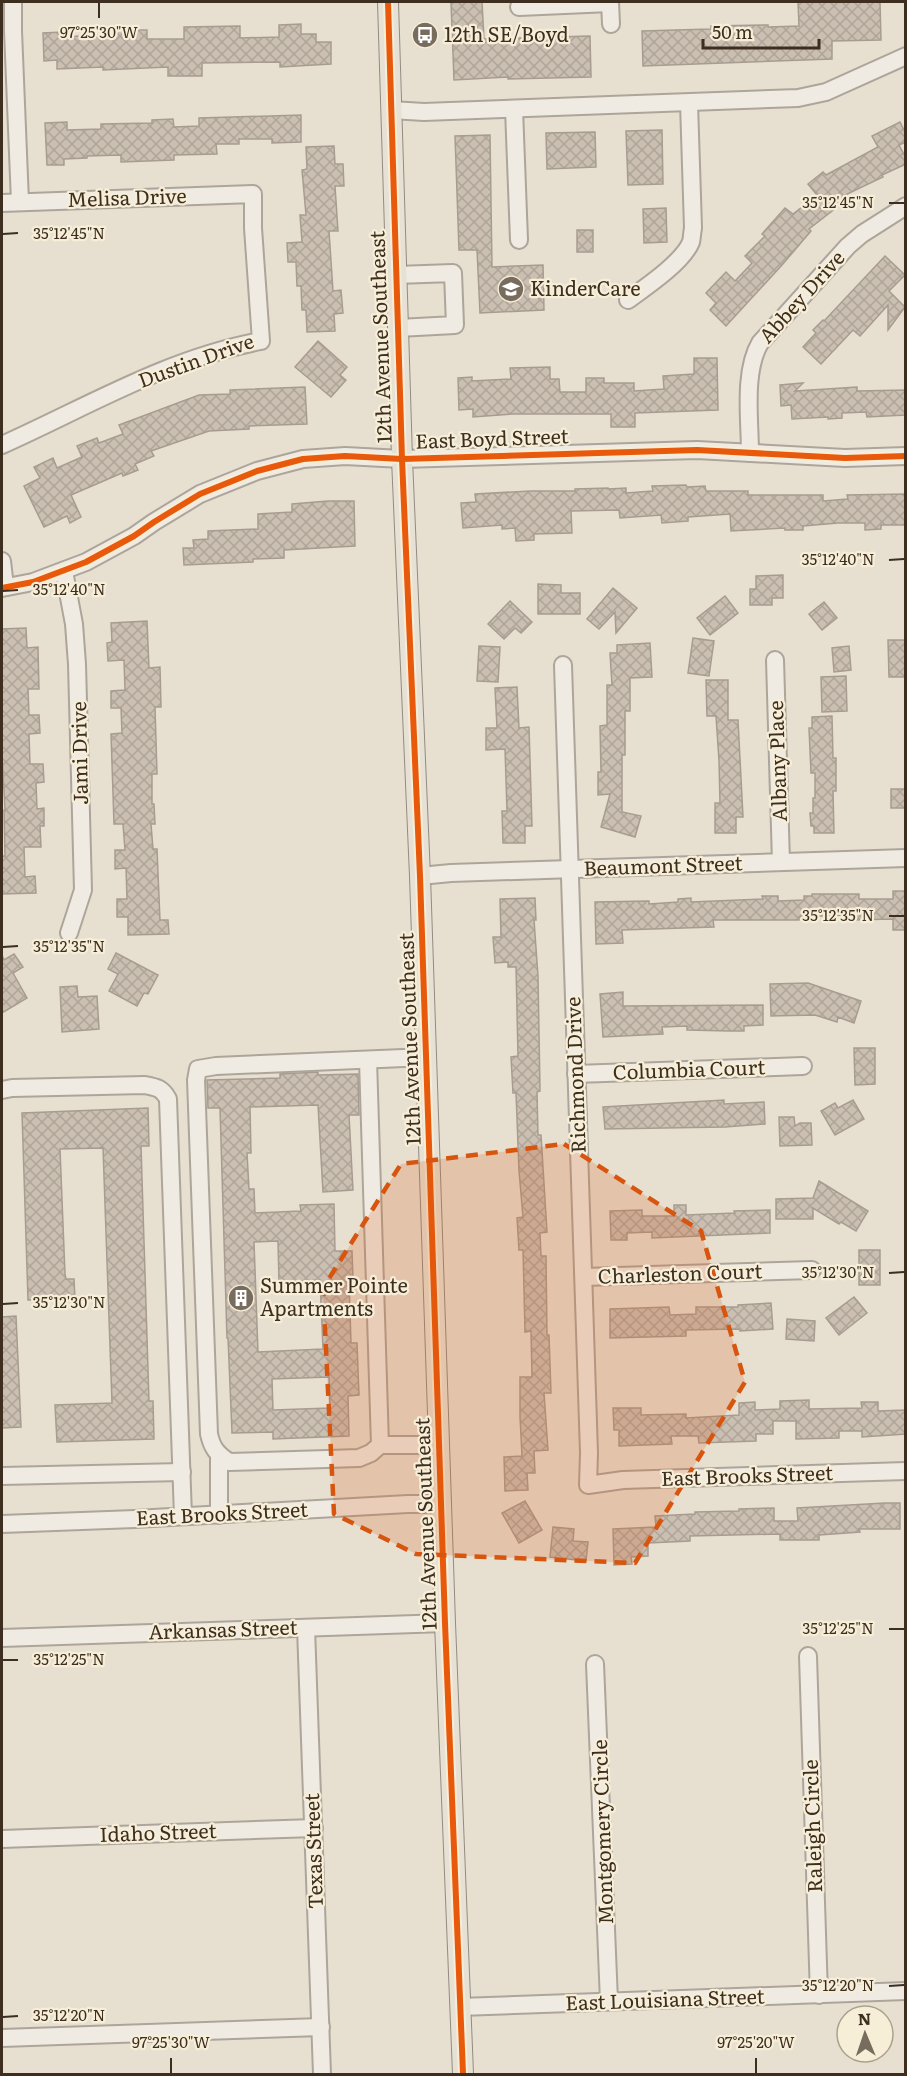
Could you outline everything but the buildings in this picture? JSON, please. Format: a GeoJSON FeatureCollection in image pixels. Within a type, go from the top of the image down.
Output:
{"type":"FeatureCollection","features":[{"type":"Feature","properties":{"kind":"main road","name":"12th Avenue Southeast"},"geometry":{"type":"LineString","coordinates":[[388,2],[402,459],[427,1057],[445,1623],[463,2074]]}},
{"type":"Feature","properties":{"kind":"street"},"geometry":{"type":"LineString","coordinates":[[2,2],[23,2]]}},
{"type":"Feature","properties":{"kind":"street"},"geometry":{"type":"LineString","coordinates":[[13,2],[20,202]]}},
{"type":"Feature","properties":{"kind":"street"},"geometry":{"type":"LineString","coordinates":[[519,7],[610,2],[611,24]]}},
{"type":"Feature","properties":{"kind":"street"},"geometry":{"type":"LineString","coordinates":[[391,110],[424,112],[798,98],[826,92],[906,56]]}},
{"type":"Feature","properties":{"kind":"street"},"geometry":{"type":"LineString","coordinates":[[628,300],[669,269],[687,250],[692,241],[689,103]]}},
{"type":"Feature","properties":{"kind":"street"},"geometry":{"type":"LineString","coordinates":[[514,109],[519,240]]}},
{"type":"Feature","properties":{"kind":"street","name":"Melisa Drive"},"geometry":{"type":"LineString","coordinates":[[2,203],[253,194]]}},
{"type":"Feature","properties":{"kind":"street","name":"Dustin Drive"},"geometry":{"type":"LineString","coordinates":[[2,445],[166,368],[208,353],[261,341],[253,228],[253,194]]}},
{"type":"Feature","properties":{"kind":"street","name":"Abbey Drive"},"geometry":{"type":"LineString","coordinates":[[750,453],[750,376],[755,351],[760,343],[848,246],[861,234],[906,206]]}},
{"type":"Feature","properties":{"kind":"street"},"geometry":{"type":"LineString","coordinates":[[396,275],[453,273],[455,314],[455,325],[398,328]]}},
{"type":"Feature","properties":{"kind":"street","name":"East Boyd Street"},"geometry":{"type":"LineString","coordinates":[[3,587],[33,582],[64,571],[111,550],[200,494],[286,462],[366,456],[402,459],[685,450],[845,458],[906,456]]}},
{"type":"Feature","properties":{"kind":"street"},"geometry":{"type":"LineString","coordinates":[[2,561],[3,587]]}},
{"type":"Feature","properties":{"kind":"street","name":"Jami Drive"},"geometry":{"type":"LineString","coordinates":[[64,571],[74,624],[78,664],[83,890],[69,933]]}},
{"type":"Feature","properties":{"kind":"street","name":"Albany Place"},"geometry":{"type":"LineString","coordinates":[[775,660],[782,862]]}},
{"type":"Feature","properties":{"kind":"street","name":"Richmond Drive"},"geometry":{"type":"LineString","coordinates":[[563,665],[584,1277],[588,1485]]}},
{"type":"Feature","properties":{"kind":"street","name":"Beaumont Street"},"geometry":{"type":"LineString","coordinates":[[420,876],[451,873],[906,858]]}},
{"type":"Feature","properties":{"kind":"street"},"geometry":{"type":"LineString","coordinates":[[427,1057],[206,1067],[198,1069],[196,1080],[211,1446],[229,1462],[359,1458],[371,1453],[380,1445],[440,1445]]}},
{"type":"Feature","properties":{"kind":"street"},"geometry":{"type":"LineString","coordinates":[[368,1060],[380,1445]]}},
{"type":"Feature","properties":{"kind":"street","name":"Columbia Court"},"geometry":{"type":"LineString","coordinates":[[576,1074],[803,1066]]}},
{"type":"Feature","properties":{"kind":"street"},"geometry":{"type":"LineString","coordinates":[[2,1090],[145,1085],[157,1087],[168,1099],[183,1516]]}},
{"type":"Feature","properties":{"kind":"street","name":"Charleston Court"},"geometry":{"type":"LineString","coordinates":[[584,1277],[812,1270]]}},
{"type":"Feature","properties":{"kind":"street"},"geometry":{"type":"LineString","coordinates":[[219,1455],[219,1515]]}},
{"type":"Feature","properties":{"kind":"street","name":"East Brooks Street"},"geometry":{"type":"LineString","coordinates":[[588,1485],[623,1480],[906,1471]]}},
{"type":"Feature","properties":{"kind":"street"},"geometry":{"type":"LineString","coordinates":[[2,1476],[182,1472]]}},
{"type":"Feature","properties":{"kind":"street","name":"East Brooks Street"},"geometry":{"type":"LineString","coordinates":[[2,1524],[442,1504]]}},
{"type":"Feature","properties":{"kind":"street","name":"Arkansas Street"},"geometry":{"type":"LineString","coordinates":[[2,1638],[445,1623]]}},
{"type":"Feature","properties":{"kind":"street","name":"Texas Street"},"geometry":{"type":"LineString","coordinates":[[306,1628],[322,2074]]}},
{"type":"Feature","properties":{"kind":"street","name":"Raleigh Circle"},"geometry":{"type":"LineString","coordinates":[[808,1656],[819,1995]]}},
{"type":"Feature","properties":{"kind":"street","name":"Montgomery Circle"},"geometry":{"type":"LineString","coordinates":[[596,1664],[609,2001]]}},
{"type":"Feature","properties":{"kind":"street","name":"Idaho Street"},"geometry":{"type":"LineString","coordinates":[[2,1839],[314,1828]]}},
{"type":"Feature","properties":{"kind":"street","name":"East Louisiana Street"},"geometry":{"type":"LineString","coordinates":[[460,2007],[906,1991]]}},
{"type":"Feature","properties":{"kind":"street"},"geometry":{"type":"LineString","coordinates":[[2,2038],[321,2027]]}},
{"type":"Feature","properties":{"kind":"highlighted area"},"geometry":{"type":"Polygon","coordinates":[[[564,1144],[701,1231],[745,1382],[635,1563],[416,1554],[334,1514],[323,1288],[401,1164],[564,1144]]]}},
{"type":"Feature","properties":{"kind":"cycle path"},"geometry":{"type":"LineString","coordinates":[[388,2],[402,459],[420,876],[445,1623],[463,2074]]}},
{"type":"Feature","properties":{"kind":"cycle path"},"geometry":{"type":"LineString","coordinates":[[2,588],[33,582],[86,562],[134,536],[200,494],[257,471],[303,459],[345,456],[402,459],[697,450],[845,458],[906,456]]}},
{"type":"Feature","properties":{"kind":"place","name":"12th SE/Boyd"},"geometry":{"type":"Point","coordinates":[425,35]}},
{"type":"Feature","properties":{"kind":"place","name":"KinderCare"},"geometry":{"type":"Point","coordinates":[511,289]}},
{"type":"Feature","properties":{"kind":"place","name":"Summer Pointe Apartments"},"geometry":{"type":"Point","coordinates":[241,1298]}}]}
